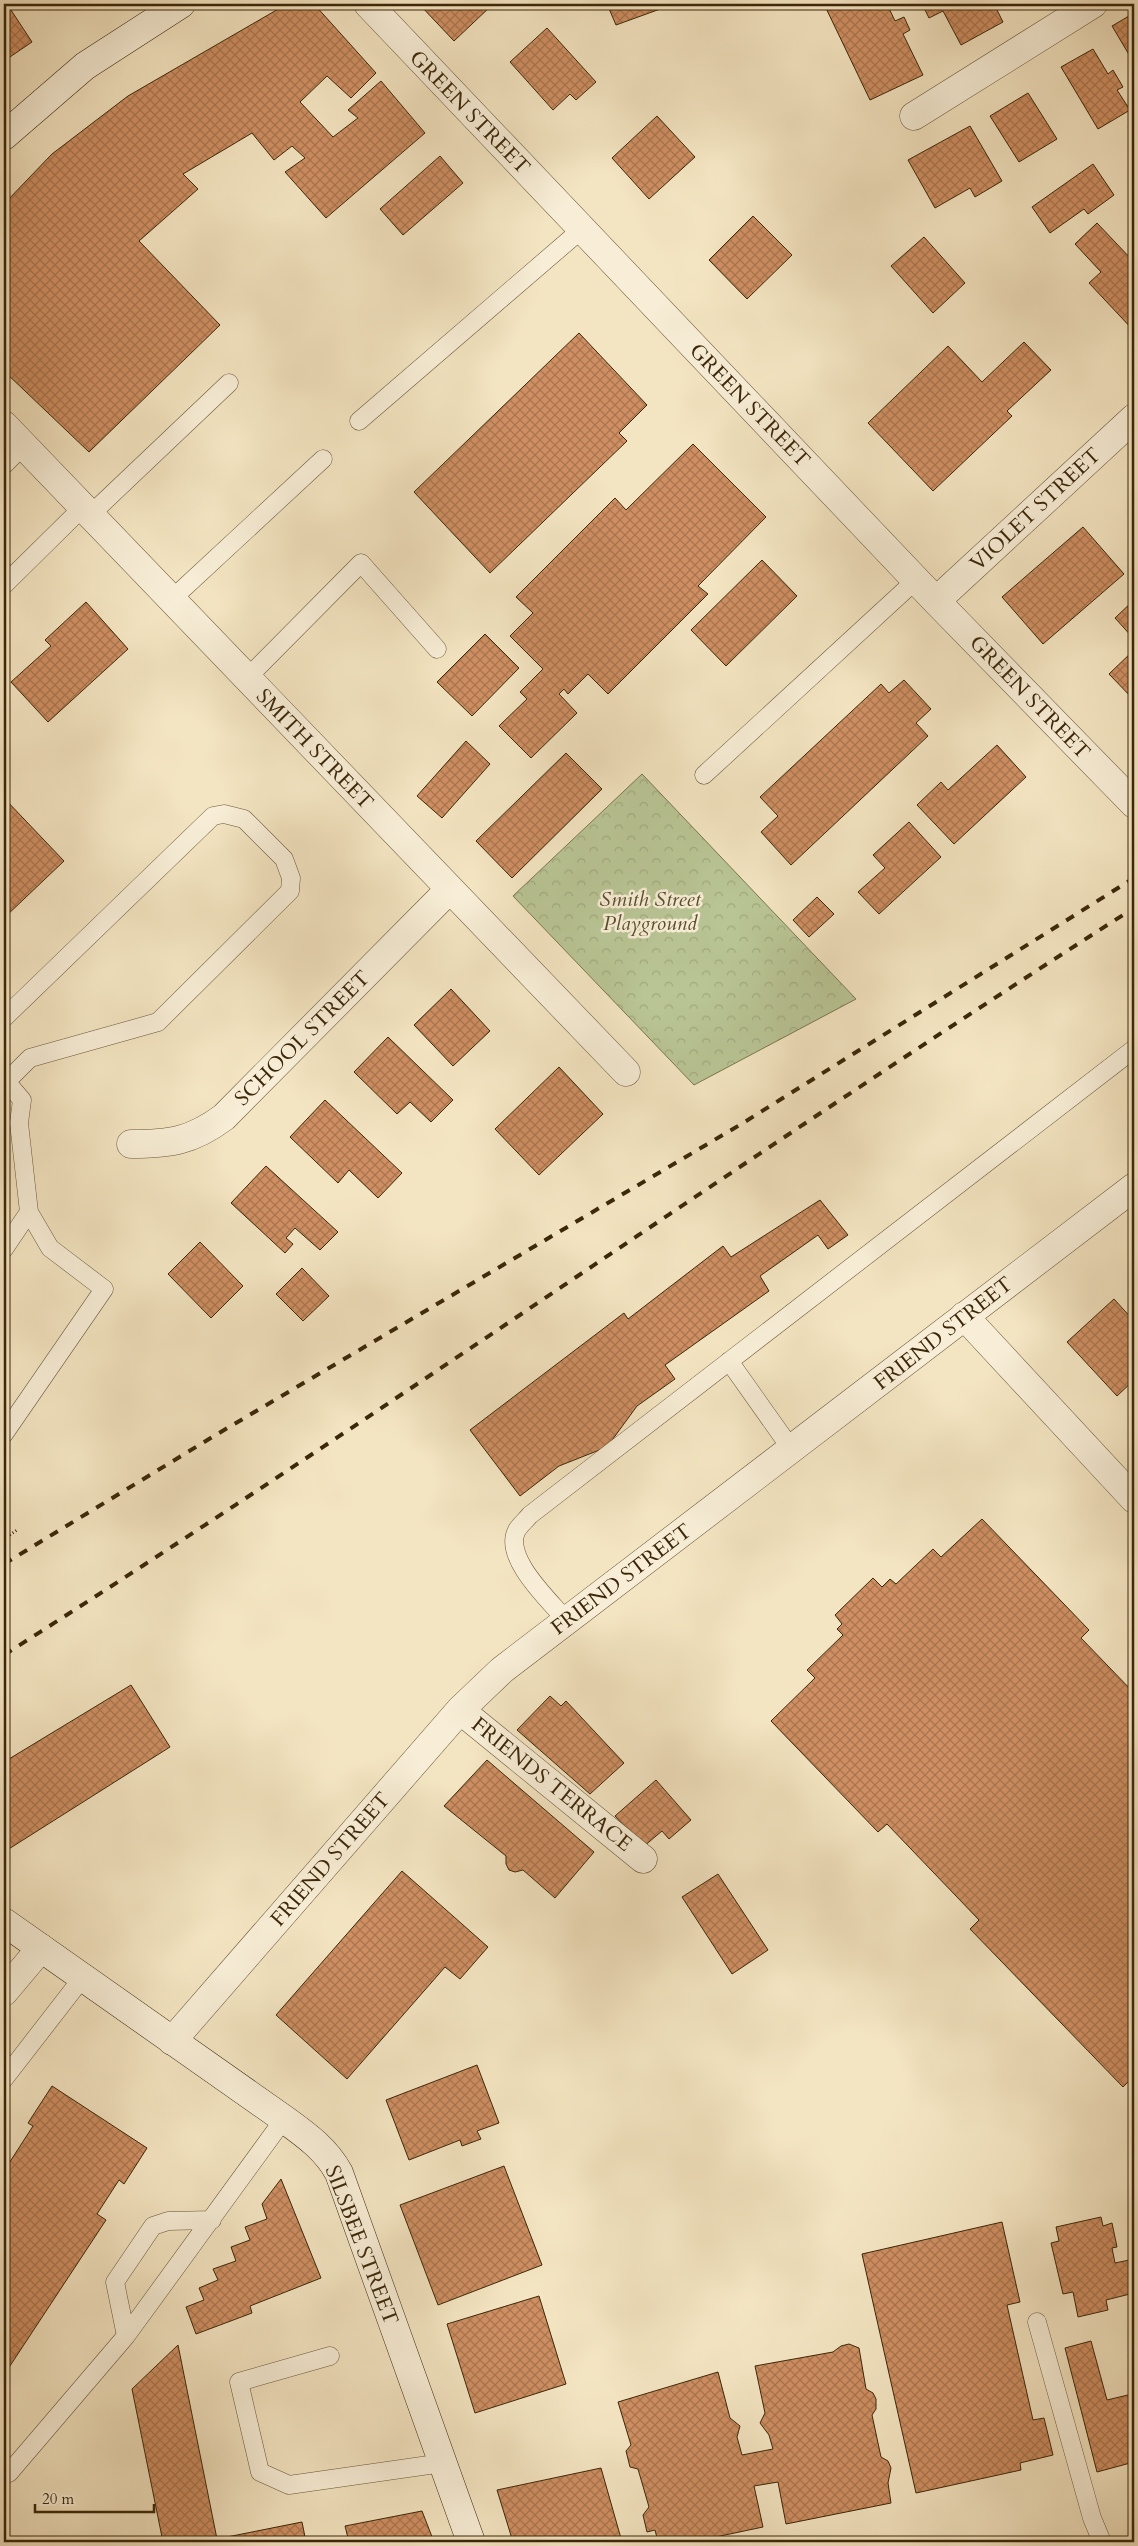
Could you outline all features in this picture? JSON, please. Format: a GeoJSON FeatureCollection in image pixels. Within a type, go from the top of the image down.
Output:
{"type":"FeatureCollection","features":[{"type":"Feature","properties":{"kind":"street"},"geometry":{"type":"LineString","coordinates":[[4,136],[84,66],[181,4]]}},
{"type":"Feature","properties":{"kind":"street","name":"GREEN STREET"},"geometry":{"type":"LineString","coordinates":[[368,4],[936,601],[1133,802]]}},
{"type":"Feature","properties":{"kind":"street"},"geometry":{"type":"LineString","coordinates":[[914,116],[1094,4]]}},
{"type":"Feature","properties":{"kind":"street","name":"VIOLET STREET"},"geometry":{"type":"LineString","coordinates":[[936,601],[1134,418]]}},
{"type":"Feature","properties":{"kind":"street","name":"SMITH STREET"},"geometry":{"type":"LineString","coordinates":[[4,425],[626,1072]]}},
{"type":"Feature","properties":{"kind":"street","name":"SCHOOL STREET"},"geometry":{"type":"LineString","coordinates":[[131,1144],[164,1144],[181,1140],[197,1135],[224,1117],[450,889]]}},
{"type":"Feature","properties":{"kind":"street","name":"FRIEND STREET"},"geometry":{"type":"LineString","coordinates":[[172,2040],[460,1710],[502,1670],[1134,1187]]}},
{"type":"Feature","properties":{"kind":"street"},"geometry":{"type":"LineString","coordinates":[[964,1316],[1134,1499]]}},
{"type":"Feature","properties":{"kind":"street","name":"FRIENDS TERRACE"},"geometry":{"type":"LineString","coordinates":[[460,1710],[643,1859]]}},
{"type":"Feature","properties":{"kind":"street","name":"SILSBEE STREET"},"geometry":{"type":"LineString","coordinates":[[4,1922],[284,2119],[323,2150],[339,2173],[471,2542]]}},
{"type":"Feature","properties":{"kind":"street"},"geometry":{"type":"LineString","coordinates":[[4,1992],[41,1948]]}},
{"type":"Feature","properties":{"kind":"lane"},"geometry":{"type":"LineString","coordinates":[[358,421],[582,229]]}},
{"type":"Feature","properties":{"kind":"lane"},"geometry":{"type":"LineString","coordinates":[[4,585],[229,383]]}},
{"type":"Feature","properties":{"kind":"lane"},"geometry":{"type":"LineString","coordinates":[[4,465],[23,446]]}},
{"type":"Feature","properties":{"kind":"lane"},"geometry":{"type":"LineString","coordinates":[[172,600],[323,459]]}},
{"type":"Feature","properties":{"kind":"lane"},"geometry":{"type":"LineString","coordinates":[[247,678],[362,563],[437,649]]}},
{"type":"Feature","properties":{"kind":"lane"},"geometry":{"type":"LineString","coordinates":[[704,775],[916,580]]}},
{"type":"Feature","properties":{"kind":"lane"},"geometry":{"type":"LineString","coordinates":[[4,1018],[212,816],[224,814],[244,819],[284,858],[291,878],[290,891],[158,1022],[30,1058],[5,1081],[22,1100],[19,1123],[30,1212],[50,1248],[104,1289],[4,1434]]}},
{"type":"Feature","properties":{"kind":"lane"},"geometry":{"type":"LineString","coordinates":[[566,1620],[519,1563],[514,1548],[516,1530],[530,1515],[1134,1049]]}},
{"type":"Feature","properties":{"kind":"lane"},"geometry":{"type":"LineString","coordinates":[[4,1249],[30,1212]]}},
{"type":"Feature","properties":{"kind":"lane"},"geometry":{"type":"LineString","coordinates":[[729,1361],[792,1450]]}},
{"type":"Feature","properties":{"kind":"lane"},"geometry":{"type":"LineString","coordinates":[[4,2079],[83,1977]]}},
{"type":"Feature","properties":{"kind":"lane"},"geometry":{"type":"LineString","coordinates":[[4,2475],[9,2473],[126,2336],[284,2119]]}},
{"type":"Feature","properties":{"kind":"lane"},"geometry":{"type":"LineString","coordinates":[[126,2336],[115,2282],[153,2226],[168,2221],[212,2220]]}},
{"type":"Feature","properties":{"kind":"lane"},"geometry":{"type":"LineString","coordinates":[[1037,2322],[1092,2518],[1102,2542]]}},
{"type":"Feature","properties":{"kind":"lane"},"geometry":{"type":"LineString","coordinates":[[330,2356],[239,2382],[260,2472],[289,2485],[443,2463]]}},
{"type":"Feature","properties":{"kind":"path"},"geometry":{"type":"LineString","coordinates":[[4,1539],[17,1530]]}},
{"type":"Feature","properties":{"kind":"green space","name":"Smith Street Playground"},"geometry":{"type":"Polygon","coordinates":[[[642,774],[856,999],[694,1085],[513,896],[642,774]]]}},
{"type":"Feature","properties":{"kind":"building"},"geometry":{"type":"Polygon","coordinates":[[[4,4],[7,4],[32,42],[4,61],[4,4]]]}},
{"type":"Feature","properties":{"kind":"building"},"geometry":{"type":"Polygon","coordinates":[[[287,4],[314,4],[376,73],[351,98],[327,76],[300,102],[333,137],[358,118],[348,110],[381,81],[425,133],[326,218],[285,172],[305,158],[292,146],[274,160],[252,133],[183,174],[198,189],[139,241],[220,325],[89,452],[4,371],[4,204],[52,154],[128,96],[287,4]]]}},
{"type":"Feature","properties":{"kind":"building"},"geometry":{"type":"Polygon","coordinates":[[[419,4],[489,4],[491,6],[454,41],[419,4]]]}},
{"type":"Feature","properties":{"kind":"building"},"geometry":{"type":"Polygon","coordinates":[[[607,4],[674,4],[616,25],[607,4]]]}},
{"type":"Feature","properties":{"kind":"building"},"geometry":{"type":"Polygon","coordinates":[[[824,4],[887,4],[895,21],[904,17],[910,30],[903,34],[923,75],[870,100],[824,4]]]}},
{"type":"Feature","properties":{"kind":"building"},"geometry":{"type":"Polygon","coordinates":[[[922,4],[994,4],[1003,22],[961,45],[943,11],[929,18],[922,4]]]}},
{"type":"Feature","properties":{"kind":"building"},"geometry":{"type":"Polygon","coordinates":[[[1134,13],[1134,63],[1112,26],[1134,13]]]}},
{"type":"Feature","properties":{"kind":"building"},"geometry":{"type":"Polygon","coordinates":[[[547,28],[596,82],[576,100],[570,94],[553,110],[510,62],[547,28]]]}},
{"type":"Feature","properties":{"kind":"building"},"geometry":{"type":"Polygon","coordinates":[[[1093,49],[1108,74],[1113,70],[1123,87],[1117,90],[1130,110],[1098,129],[1061,67],[1093,49]]]}},
{"type":"Feature","properties":{"kind":"building"},"geometry":{"type":"Polygon","coordinates":[[[1028,93],[1057,139],[1019,162],[990,116],[1028,93]]]}},
{"type":"Feature","properties":{"kind":"building"},"geometry":{"type":"Polygon","coordinates":[[[657,116],[695,157],[649,199],[612,158],[657,116]]]}},
{"type":"Feature","properties":{"kind":"building"},"geometry":{"type":"Polygon","coordinates":[[[1134,123],[1134,136],[1128,127],[1134,123]]]}},
{"type":"Feature","properties":{"kind":"building"},"geometry":{"type":"Polygon","coordinates":[[[970,126],[1002,181],[975,197],[970,188],[935,208],[908,160],[970,126]]]}},
{"type":"Feature","properties":{"kind":"building"},"geometry":{"type":"Polygon","coordinates":[[[440,156],[463,183],[403,235],[380,209],[440,156]]]}},
{"type":"Feature","properties":{"kind":"building"},"geometry":{"type":"Polygon","coordinates":[[[1093,164],[1114,195],[1088,214],[1084,209],[1050,233],[1032,207],[1093,164]]]}},
{"type":"Feature","properties":{"kind":"building"},"geometry":{"type":"Polygon","coordinates":[[[753,216],[792,255],[747,299],[709,260],[753,216]]]}},
{"type":"Feature","properties":{"kind":"building"},"geometry":{"type":"Polygon","coordinates":[[[1097,223],[1134,262],[1134,331],[1089,283],[1101,272],[1075,244],[1097,223]]]}},
{"type":"Feature","properties":{"kind":"building"},"geometry":{"type":"Polygon","coordinates":[[[924,237],[965,283],[933,313],[891,266],[924,237]]]}},
{"type":"Feature","properties":{"kind":"building"},"geometry":{"type":"Polygon","coordinates":[[[579,333],[647,405],[619,433],[627,441],[490,573],[414,492],[579,333]]]}},
{"type":"Feature","properties":{"kind":"building"},"geometry":{"type":"Polygon","coordinates":[[[1024,342],[1051,370],[1007,411],[1012,416],[933,491],[868,423],[948,346],[982,382],[1024,342]]]}},
{"type":"Feature","properties":{"kind":"building"},"geometry":{"type":"Polygon","coordinates":[[[693,444],[766,517],[698,586],[708,594],[608,694],[588,674],[568,694],[564,689],[559,694],[577,713],[531,758],[499,726],[527,699],[520,692],[543,669],[510,636],[533,613],[516,597],[615,498],[626,510],[693,444]]]}},
{"type":"Feature","properties":{"kind":"building"},"geometry":{"type":"Polygon","coordinates":[[[1083,527],[1124,574],[1043,644],[1002,597],[1083,527]]]}},
{"type":"Feature","properties":{"kind":"building"},"geometry":{"type":"Polygon","coordinates":[[[762,560],[797,596],[726,666],[691,630],[762,560]]]}},
{"type":"Feature","properties":{"kind":"building"},"geometry":{"type":"Polygon","coordinates":[[[1134,600],[1134,639],[1115,618],[1134,600]]]}},
{"type":"Feature","properties":{"kind":"building"},"geometry":{"type":"Polygon","coordinates":[[[86,602],[128,649],[48,722],[11,682],[51,646],[45,640],[86,602]]]}},
{"type":"Feature","properties":{"kind":"building"},"geometry":{"type":"Polygon","coordinates":[[[485,634],[519,668],[472,716],[437,682],[485,634]]]}},
{"type":"Feature","properties":{"kind":"building"},"geometry":{"type":"Polygon","coordinates":[[[1134,650],[1134,700],[1109,674],[1134,650]]]}},
{"type":"Feature","properties":{"kind":"building"},"geometry":{"type":"Polygon","coordinates":[[[904,680],[931,709],[916,723],[928,736],[791,865],[761,832],[778,816],[760,797],[881,684],[889,693],[904,680]]]}},
{"type":"Feature","properties":{"kind":"building"},"geometry":{"type":"Polygon","coordinates":[[[466,741],[490,764],[442,818],[417,796],[466,741]]]}},
{"type":"Feature","properties":{"kind":"building"},"geometry":{"type":"Polygon","coordinates":[[[997,745],[1026,777],[954,844],[917,805],[941,782],[948,790],[997,745]]]}},
{"type":"Feature","properties":{"kind":"building"},"geometry":{"type":"Polygon","coordinates":[[[566,753],[602,789],[512,878],[476,841],[566,753]]]}},
{"type":"Feature","properties":{"kind":"building"},"geometry":{"type":"Polygon","coordinates":[[[4,798],[64,861],[4,918],[4,798]]]}},
{"type":"Feature","properties":{"kind":"building"},"geometry":{"type":"Polygon","coordinates":[[[909,822],[941,857],[879,914],[858,892],[885,868],[873,855],[909,822]]]}},
{"type":"Feature","properties":{"kind":"building"},"geometry":{"type":"Polygon","coordinates":[[[817,897],[834,914],[809,937],[793,920],[817,897]]]}},
{"type":"Feature","properties":{"kind":"building"},"geometry":{"type":"Polygon","coordinates":[[[451,989],[490,1031],[453,1066],[414,1025],[451,989]]]}},
{"type":"Feature","properties":{"kind":"building"},"geometry":{"type":"Polygon","coordinates":[[[388,1037],[453,1100],[431,1122],[410,1102],[397,1114],[354,1072],[388,1037]]]}},
{"type":"Feature","properties":{"kind":"building"},"geometry":{"type":"Polygon","coordinates":[[[559,1067],[603,1114],[539,1175],[495,1129],[559,1067]]]}},
{"type":"Feature","properties":{"kind":"building"},"geometry":{"type":"Polygon","coordinates":[[[325,1100],[402,1173],[378,1198],[349,1170],[338,1183],[290,1137],[325,1100]]]}},
{"type":"Feature","properties":{"kind":"building"},"geometry":{"type":"Polygon","coordinates":[[[266,1166],[338,1232],[320,1250],[295,1228],[286,1238],[293,1244],[285,1253],[231,1203],[266,1166]]]}},
{"type":"Feature","properties":{"kind":"building"},"geometry":{"type":"Polygon","coordinates":[[[820,1200],[848,1235],[828,1249],[818,1235],[760,1276],[769,1291],[665,1365],[675,1379],[637,1406],[607,1447],[559,1466],[520,1496],[470,1430],[624,1313],[628,1319],[723,1246],[731,1257],[820,1200]]]}},
{"type":"Feature","properties":{"kind":"building"},"geometry":{"type":"Polygon","coordinates":[[[200,1242],[243,1286],[211,1318],[168,1274],[200,1242]]]}},
{"type":"Feature","properties":{"kind":"building"},"geometry":{"type":"Polygon","coordinates":[[[302,1268],[329,1296],[303,1321],[276,1294],[302,1268]]]}},
{"type":"Feature","properties":{"kind":"building"},"geometry":{"type":"Polygon","coordinates":[[[1114,1299],[1134,1321],[1134,1380],[1117,1396],[1067,1342],[1114,1299]]]}},
{"type":"Feature","properties":{"kind":"building"},"geometry":{"type":"Polygon","coordinates":[[[982,1519],[1089,1630],[1081,1638],[1134,1693],[1134,2076],[1123,2087],[970,1929],[979,1920],[887,1824],[878,1832],[771,1721],[815,1678],[807,1670],[843,1635],[837,1629],[842,1624],[835,1615],[873,1578],[882,1587],[890,1579],[896,1584],[933,1549],[941,1557],[982,1519]]]}},
{"type":"Feature","properties":{"kind":"building"},"geometry":{"type":"Polygon","coordinates":[[[131,1685],[170,1747],[4,1852],[4,1762],[131,1685]]]}},
{"type":"Feature","properties":{"kind":"building"},"geometry":{"type":"Polygon","coordinates":[[[550,1696],[561,1706],[566,1701],[624,1763],[590,1794],[517,1730],[550,1696]]]}},
{"type":"Feature","properties":{"kind":"building"},"geometry":{"type":"Polygon","coordinates":[[[487,1760],[594,1852],[555,1898],[523,1870],[515,1872],[509,1870],[506,1864],[506,1856],[444,1806],[487,1760]]]}},
{"type":"Feature","properties":{"kind":"building"},"geometry":{"type":"Polygon","coordinates":[[[656,1780],[691,1820],[669,1839],[662,1831],[643,1847],[615,1816],[656,1780]]]}},
{"type":"Feature","properties":{"kind":"building"},"geometry":{"type":"Polygon","coordinates":[[[402,1871],[488,1947],[460,1979],[445,1967],[347,2079],[276,2015],[402,1871]]]}},
{"type":"Feature","properties":{"kind":"building"},"geometry":{"type":"Polygon","coordinates":[[[718,1874],[768,1950],[732,1974],[682,1897],[718,1874]]]}},
{"type":"Feature","properties":{"kind":"building"},"geometry":{"type":"Polygon","coordinates":[[[477,2065],[499,2123],[477,2131],[481,2139],[462,2146],[460,2140],[409,2160],[386,2100],[477,2065]]]}},
{"type":"Feature","properties":{"kind":"building"},"geometry":{"type":"Polygon","coordinates":[[[52,2086],[147,2148],[124,2184],[119,2180],[97,2214],[106,2220],[4,2375],[4,2171],[33,2126],[28,2123],[52,2086]]]}},
{"type":"Feature","properties":{"kind":"building"},"geometry":{"type":"Polygon","coordinates":[[[504,2166],[542,2265],[438,2305],[400,2205],[504,2166]]]}},
{"type":"Feature","properties":{"kind":"building"},"geometry":{"type":"Polygon","coordinates":[[[281,2179],[321,2278],[250,2306],[252,2313],[196,2334],[186,2307],[204,2300],[199,2288],[218,2280],[213,2269],[236,2261],[231,2247],[250,2240],[245,2227],[267,2219],[262,2204],[281,2179]]]}},
{"type":"Feature","properties":{"kind":"building"},"geometry":{"type":"Polygon","coordinates":[[[1101,2217],[1103,2226],[1112,2223],[1117,2247],[1112,2248],[1115,2263],[1134,2259],[1134,2293],[1106,2300],[1108,2310],[1078,2317],[1073,2292],[1063,2294],[1051,2243],[1059,2241],[1056,2227],[1101,2217]]]}},
{"type":"Feature","properties":{"kind":"building"},"geometry":{"type":"Polygon","coordinates":[[[1002,2222],[1020,2302],[1007,2305],[1033,2420],[1044,2418],[1053,2455],[1020,2463],[1021,2470],[916,2493],[862,2254],[1002,2222]]]}},
{"type":"Feature","properties":{"kind":"building"},"geometry":{"type":"Polygon","coordinates":[[[539,2296],[566,2384],[475,2413],[447,2324],[539,2296]]]}},
{"type":"Feature","properties":{"kind":"building"},"geometry":{"type":"Polygon","coordinates":[[[1091,2341],[1107,2400],[1132,2394],[1134,2403],[1134,2462],[1097,2472],[1065,2348],[1091,2341]]]}},
{"type":"Feature","properties":{"kind":"building"},"geometry":{"type":"Polygon","coordinates":[[[849,2344],[859,2348],[866,2389],[873,2393],[876,2399],[876,2409],[872,2415],[881,2457],[888,2461],[891,2468],[888,2483],[891,2503],[786,2524],[778,2482],[754,2486],[763,2527],[692,2542],[658,2542],[655,2530],[647,2532],[643,2515],[649,2507],[638,2469],[630,2467],[626,2451],[631,2445],[618,2402],[718,2372],[730,2418],[740,2426],[737,2437],[742,2455],[773,2449],[769,2435],[760,2423],[765,2413],[755,2366],[833,2352],[841,2346],[849,2344]]]}},
{"type":"Feature","properties":{"kind":"building"},"geometry":{"type":"Polygon","coordinates":[[[178,2345],[217,2539],[302,2522],[306,2542],[163,2542],[132,2389],[178,2345]]]}},
{"type":"Feature","properties":{"kind":"building"},"geometry":{"type":"Polygon","coordinates":[[[601,2468],[622,2542],[513,2542],[497,2490],[601,2468]]]}},
{"type":"Feature","properties":{"kind":"building"},"geometry":{"type":"Polygon","coordinates":[[[422,2511],[434,2542],[349,2542],[345,2526],[422,2511]]]}},
{"type":"Feature","properties":{"kind":"railway"},"geometry":{"type":"LineString","coordinates":[[4,1564],[214,1436],[743,1123],[1134,878]]}},
{"type":"Feature","properties":{"kind":"railway"},"geometry":{"type":"LineString","coordinates":[[4,1655],[288,1470],[850,1093],[1134,908]]}}]}
